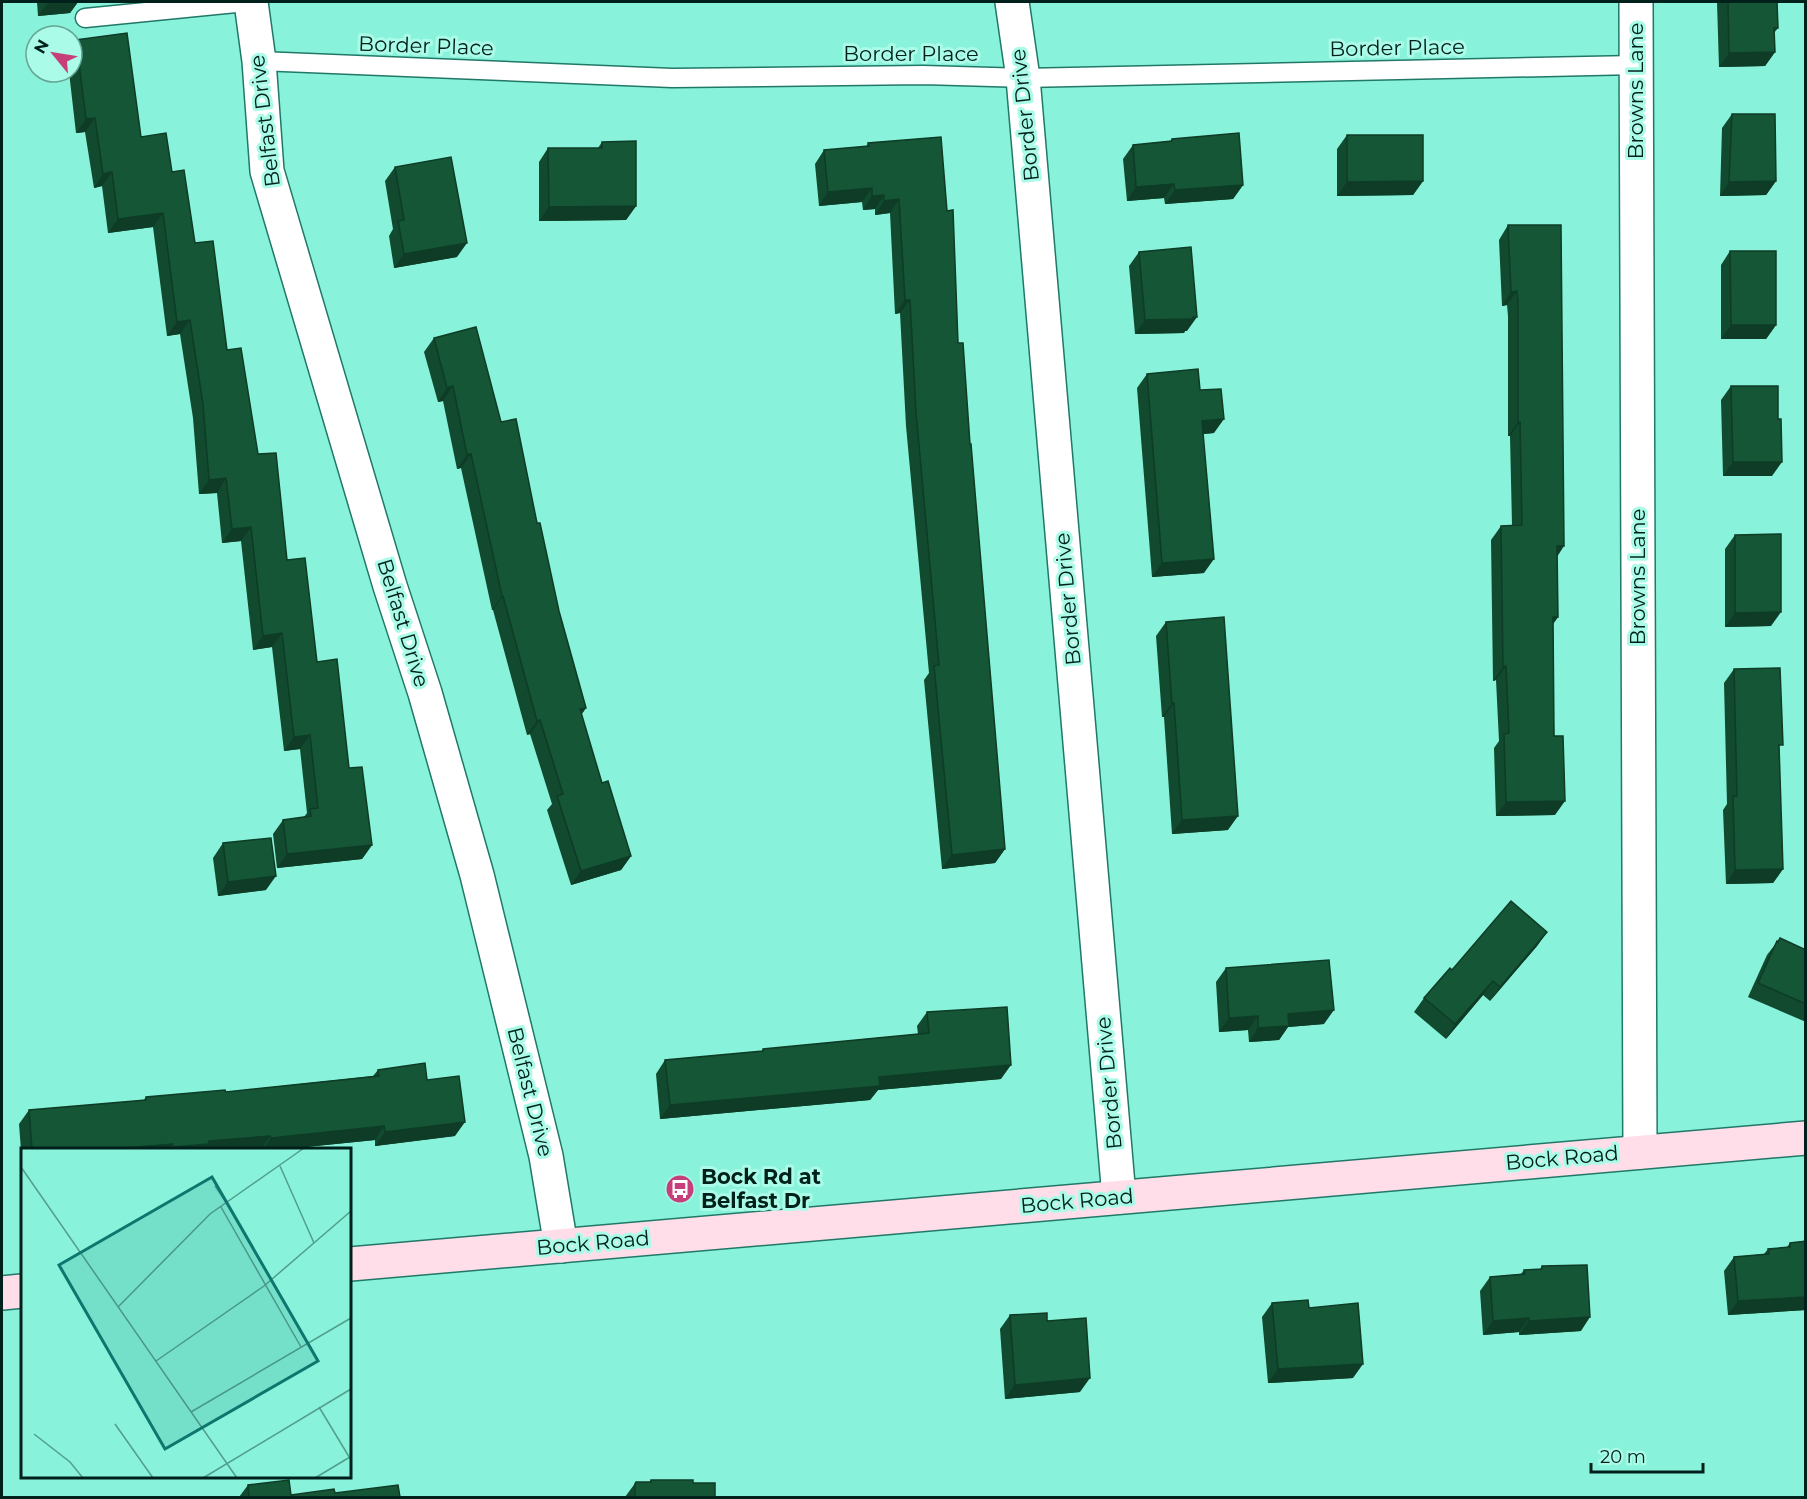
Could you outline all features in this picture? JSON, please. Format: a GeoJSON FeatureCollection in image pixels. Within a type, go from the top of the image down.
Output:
{"type":"FeatureCollection","features":[{"type":"Feature","properties":{"kind":"main road","name":"Bock Road"},"geometry":{"type":"LineString","coordinates":[[351,1264],[1806,1138]]}},
{"type":"Feature","properties":{"kind":"main road"},"geometry":{"type":"LineString","coordinates":[[2,1293],[21,1291]]}},
{"type":"Feature","properties":{"kind":"street","name":"Belfast Drive"},"geometry":{"type":"LineString","coordinates":[[251,2],[267,171],[377,542],[425,693],[477,875],[546,1156],[561,1246]]}},
{"type":"Feature","properties":{"kind":"street","name":"Border Drive"},"geometry":{"type":"LineString","coordinates":[[1012,2],[1023,78],[1119,1197]]}},
{"type":"Feature","properties":{"kind":"street","name":"Browns Lane"},"geometry":{"type":"LineString","coordinates":[[1636,2],[1640,1152]]}},
{"type":"Feature","properties":{"kind":"lane"},"geometry":{"type":"LineString","coordinates":[[85,18],[246,2]]}},
{"type":"Feature","properties":{"kind":"lane","name":"Border Place"},"geometry":{"type":"LineString","coordinates":[[258,62],[672,78],[923,75],[1023,78],[1636,65]]}},
{"type":"Feature","properties":{"kind":"building"},"geometry":{"type":"Polygon","coordinates":[[[1728,2],[1777,2],[1778,28],[1774,28],[1775,52],[1729,53],[1728,2]]]}},
{"type":"Feature","properties":{"kind":"building"},"geometry":{"type":"Polygon","coordinates":[[[127,33],[141,137],[166,133],[172,172],[184,170],[195,243],[213,241],[227,350],[241,348],[258,454],[276,453],[287,560],[305,558],[317,662],[337,659],[349,768],[362,767],[372,845],[287,854],[283,820],[311,816],[310,809],[318,808],[310,735],[294,737],[282,633],[263,636],[251,527],[232,529],[226,478],[209,480],[203,404],[190,320],[177,322],[163,213],[118,219],[112,172],[103,174],[95,118],[86,119],[82,84],[84,84],[84,39],[127,33]]]}},
{"type":"Feature","properties":{"kind":"building"},"geometry":{"type":"Polygon","coordinates":[[[1732,114],[1775,114],[1776,181],[1729,182],[1732,114]]]}},
{"type":"Feature","properties":{"kind":"building"},"geometry":{"type":"Polygon","coordinates":[[[1239,133],[1243,185],[1175,190],[1174,184],[1136,187],[1133,145],[1239,133]]]}},
{"type":"Feature","properties":{"kind":"building"},"geometry":{"type":"Polygon","coordinates":[[[1347,135],[1423,135],[1423,181],[1347,182],[1347,135]]]}},
{"type":"Feature","properties":{"kind":"building"},"geometry":{"type":"Polygon","coordinates":[[[941,137],[947,211],[953,210],[958,343],[963,343],[1005,849],[952,855],[934,666],[939,665],[916,412],[910,300],[905,300],[899,199],[884,201],[884,195],[872,196],[872,188],[828,192],[824,150],[869,146],[868,143],[941,137]]]}},
{"type":"Feature","properties":{"kind":"building"},"geometry":{"type":"Polygon","coordinates":[[[636,141],[636,206],[549,207],[548,148],[602,148],[602,142],[636,141]]]}},
{"type":"Feature","properties":{"kind":"building"},"geometry":{"type":"Polygon","coordinates":[[[451,157],[467,243],[404,254],[398,221],[404,220],[395,167],[451,157]]]}},
{"type":"Feature","properties":{"kind":"building"},"geometry":{"type":"Polygon","coordinates":[[[1508,225],[1561,225],[1564,546],[1557,546],[1558,617],[1553,617],[1554,736],[1563,736],[1565,801],[1506,802],[1504,734],[1509,733],[1506,666],[1503,667],[1501,526],[1522,525],[1520,422],[1518,422],[1518,302],[1517,291],[1511,292],[1508,225]]]}},
{"type":"Feature","properties":{"kind":"building"},"geometry":{"type":"Polygon","coordinates":[[[1191,247],[1197,317],[1145,320],[1139,252],[1191,247]]]}},
{"type":"Feature","properties":{"kind":"building"},"geometry":{"type":"Polygon","coordinates":[[[1730,251],[1776,251],[1776,325],[1731,325],[1730,251]]]}},
{"type":"Feature","properties":{"kind":"building"},"geometry":{"type":"Polygon","coordinates":[[[476,327],[501,422],[516,419],[537,523],[540,523],[559,611],[586,708],[580,709],[602,783],[608,781],[631,856],[581,871],[557,796],[563,794],[540,720],[537,721],[502,596],[471,454],[467,455],[453,386],[447,388],[434,338],[476,327]]]}},
{"type":"Feature","properties":{"kind":"building"},"geometry":{"type":"Polygon","coordinates":[[[1198,369],[1200,390],[1221,389],[1224,419],[1202,421],[1214,559],[1162,563],[1147,374],[1198,369]]]}},
{"type":"Feature","properties":{"kind":"building"},"geometry":{"type":"Polygon","coordinates":[[[1731,386],[1778,386],[1782,462],[1733,462],[1731,386]]]}},
{"type":"Feature","properties":{"kind":"building"},"geometry":{"type":"Polygon","coordinates":[[[1781,534],[1781,612],[1735,613],[1735,535],[1781,534]]]}},
{"type":"Feature","properties":{"kind":"building"},"geometry":{"type":"Polygon","coordinates":[[[1224,617],[1238,816],[1182,820],[1166,622],[1224,617]]]}},
{"type":"Feature","properties":{"kind":"building"},"geometry":{"type":"Polygon","coordinates":[[[1780,668],[1783,745],[1779,745],[1783,869],[1735,870],[1733,796],[1737,796],[1734,669],[1780,668]]]}},
{"type":"Feature","properties":{"kind":"building"},"geometry":{"type":"Polygon","coordinates":[[[271,838],[276,876],[228,882],[223,843],[271,838]]]}},
{"type":"Feature","properties":{"kind":"building"},"geometry":{"type":"Polygon","coordinates":[[[1511,901],[1547,932],[1500,987],[1493,981],[1455,1024],[1424,998],[1450,968],[1452,970],[1511,901]]]}},
{"type":"Feature","properties":{"kind":"building"},"geometry":{"type":"Polygon","coordinates":[[[1780,938],[1806,950],[1806,1004],[1758,983],[1780,938]]]}},
{"type":"Feature","properties":{"kind":"building"},"geometry":{"type":"Polygon","coordinates":[[[1329,960],[1334,1010],[1288,1014],[1289,1026],[1258,1028],[1258,1016],[1229,1018],[1226,968],[1329,960]]]}},
{"type":"Feature","properties":{"kind":"building"},"geometry":{"type":"Polygon","coordinates":[[[1007,1007],[1011,1065],[879,1077],[880,1086],[670,1105],[665,1060],[929,1033],[927,1012],[1007,1007]]]}},
{"type":"Feature","properties":{"kind":"building"},"geometry":{"type":"Polygon","coordinates":[[[425,1063],[427,1080],[459,1076],[465,1122],[385,1132],[384,1126],[271,1138],[270,1136],[209,1141],[209,1144],[173,1147],[173,1144],[124,1148],[32,1148],[29,1110],[379,1076],[378,1070],[425,1063]]]}},
{"type":"Feature","properties":{"kind":"building"},"geometry":{"type":"Polygon","coordinates":[[[1806,1241],[1806,1297],[1738,1301],[1734,1257],[1769,1254],[1768,1249],[1790,1247],[1790,1243],[1806,1241]]]}},
{"type":"Feature","properties":{"kind":"building"},"geometry":{"type":"Polygon","coordinates":[[[1587,1265],[1590,1317],[1493,1321],[1490,1277],[1525,1274],[1524,1270],[1542,1269],[1542,1266],[1587,1265]]]}},
{"type":"Feature","properties":{"kind":"building"},"geometry":{"type":"Polygon","coordinates":[[[1308,1300],[1309,1308],[1358,1303],[1363,1364],[1278,1369],[1272,1303],[1308,1300]]]}},
{"type":"Feature","properties":{"kind":"building"},"geometry":{"type":"Polygon","coordinates":[[[1047,1313],[1047,1321],[1086,1318],[1090,1378],[1015,1385],[1010,1315],[1047,1313]]]}},
{"type":"Feature","properties":{"kind":"building"},"geometry":{"type":"Polygon","coordinates":[[[289,1480],[291,1495],[334,1489],[335,1493],[398,1485],[400,1497],[249,1497],[248,1485],[289,1480]]]}},
{"type":"Feature","properties":{"kind":"building"},"geometry":{"type":"Polygon","coordinates":[[[651,1480],[693,1480],[693,1483],[715,1483],[715,1497],[635,1497],[636,1482],[651,1482],[651,1480]]]}},
{"type":"Feature","properties":{"kind":"place","name":"Bock Rd at Belfast Dr"},"geometry":{"type":"Point","coordinates":[680,1189]}}]}
